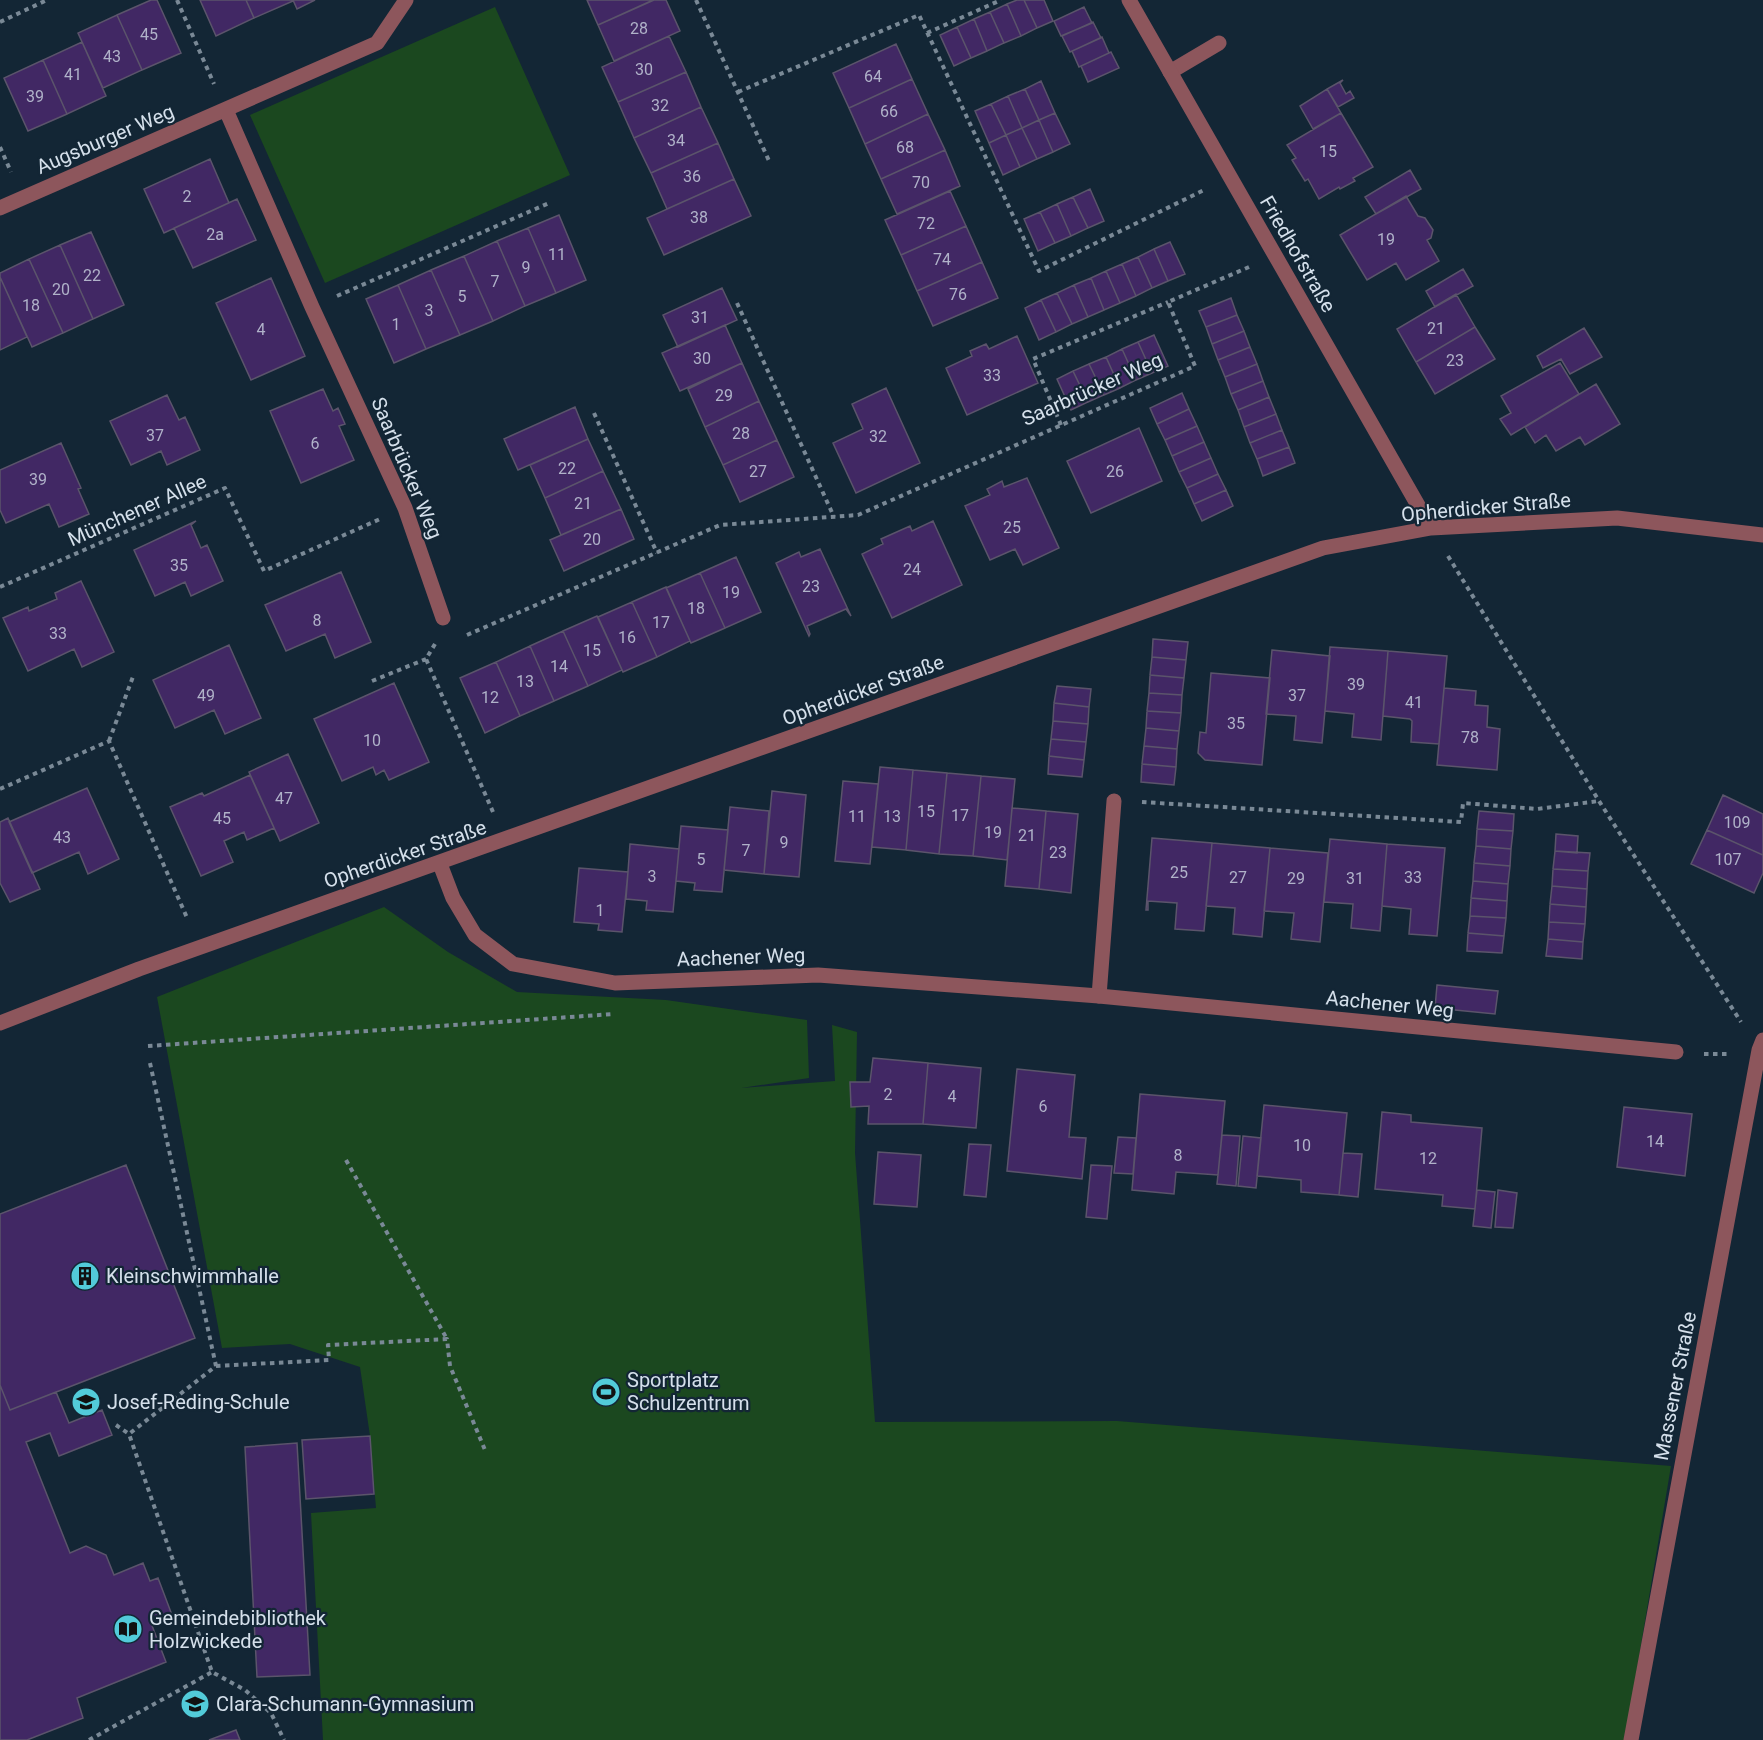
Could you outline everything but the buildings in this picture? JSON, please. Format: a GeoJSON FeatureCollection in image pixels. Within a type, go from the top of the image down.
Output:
{"type":"FeatureCollection","features":[{"type":"Feature","properties":{"kind":"street","name":"Augsburger Weg"},"geometry":{"type":"LineString","coordinates":[[0,208],[377,43],[406,0]]}},
{"type":"Feature","properties":{"kind":"street","name":"Friedhofstraße"},"geometry":{"type":"LineString","coordinates":[[1129,0],[1431,528]]}},
{"type":"Feature","properties":{"kind":"street"},"geometry":{"type":"LineString","coordinates":[[1170,72],[1219,43]]}},
{"type":"Feature","properties":{"kind":"street","name":"Saarbrücker Weg"},"geometry":{"type":"LineString","coordinates":[[226,110],[312,307],[405,508],[443,618]]}},
{"type":"Feature","properties":{"kind":"street","name":"Opherdicker Straße"},"geometry":{"type":"LineString","coordinates":[[0,1023],[200,949],[1323,548],[1431,528],[1617,518],[1763,535]]}},
{"type":"Feature","properties":{"kind":"street"},"geometry":{"type":"LineString","coordinates":[[1099,996],[1114,801]]}},
{"type":"Feature","properties":{"kind":"street","name":"Aachener Weg"},"geometry":{"type":"LineString","coordinates":[[440,864],[453,898],[475,935],[513,964],[615,983],[818,975],[1099,996],[1676,1052]]}},
{"type":"Feature","properties":{"kind":"street","name":"Massener Straße"},"geometry":{"type":"LineString","coordinates":[[1631,1740],[1762,1047]]}},
{"type":"Feature","properties":{"kind":"path"},"geometry":{"type":"LineString","coordinates":[[0,22],[47,0]]}},
{"type":"Feature","properties":{"kind":"path"},"geometry":{"type":"LineString","coordinates":[[177,0],[226,110]]}},
{"type":"Feature","properties":{"kind":"path"},"geometry":{"type":"LineString","coordinates":[[696,0],[770,162]]}},
{"type":"Feature","properties":{"kind":"path"},"geometry":{"type":"LineString","coordinates":[[927,33],[1001,0]]}},
{"type":"Feature","properties":{"kind":"path"},"geometry":{"type":"LineString","coordinates":[[738,92],[919,15],[1039,271],[1230,177]]}},
{"type":"Feature","properties":{"kind":"path"},"geometry":{"type":"LineString","coordinates":[[312,307],[549,202]]}},
{"type":"Feature","properties":{"kind":"path"},"geometry":{"type":"LineString","coordinates":[[1061,425],[1033,359],[1275,256]]}},
{"type":"Feature","properties":{"kind":"path","name":"Saarbrücker Weg"},"geometry":{"type":"LineString","coordinates":[[466,635],[720,525],[858,515],[1195,366],[1168,302]]}},
{"type":"Feature","properties":{"kind":"path"},"geometry":{"type":"LineString","coordinates":[[737,303],[834,516]]}},
{"type":"Feature","properties":{"kind":"path"},"geometry":{"type":"LineString","coordinates":[[594,413],[657,553]]}},
{"type":"Feature","properties":{"kind":"path","name":"Münchener Allee"},"geometry":{"type":"LineString","coordinates":[[0,587],[225,488],[264,571],[405,508]]}},
{"type":"Feature","properties":{"kind":"path"},"geometry":{"type":"LineString","coordinates":[[1431,528],[1599,801],[1762,1047],[1716,1055],[1676,1052]]}},
{"type":"Feature","properties":{"kind":"path"},"geometry":{"type":"LineString","coordinates":[[372,681],[426,659],[434,649],[443,618]]}},
{"type":"Feature","properties":{"kind":"path"},"geometry":{"type":"LineString","coordinates":[[434,649],[445,644]]}},
{"type":"Feature","properties":{"kind":"path"},"geometry":{"type":"LineString","coordinates":[[426,659],[506,840]]}},
{"type":"Feature","properties":{"kind":"path"},"geometry":{"type":"LineString","coordinates":[[134,674],[109,741],[200,949]]}},
{"type":"Feature","properties":{"kind":"path"},"geometry":{"type":"LineString","coordinates":[[0,789],[109,741]]}},
{"type":"Feature","properties":{"kind":"path"},"geometry":{"type":"LineString","coordinates":[[1114,801],[1461,822],[1463,803],[1537,809],[1599,801]]}},
{"type":"Feature","properties":{"kind":"path"},"geometry":{"type":"LineString","coordinates":[[148,1046],[625,1014]]}},
{"type":"Feature","properties":{"kind":"path"},"geometry":{"type":"LineString","coordinates":[[150,1063],[216,1366]]}},
{"type":"Feature","properties":{"kind":"path"},"geometry":{"type":"LineString","coordinates":[[346,1160],[447,1339],[450,1366],[485,1450]]}},
{"type":"Feature","properties":{"kind":"path"},"geometry":{"type":"LineString","coordinates":[[129,1434],[216,1366],[329,1360],[328,1346],[447,1339]]}},
{"type":"Feature","properties":{"kind":"path"},"geometry":{"type":"LineString","coordinates":[[116,1425],[129,1434],[212,1672],[245,1690],[271,1713],[284,1740]]}},
{"type":"Feature","properties":{"kind":"path"},"geometry":{"type":"LineString","coordinates":[[89,1740],[212,1672]]}},
{"type":"Feature","properties":{"kind":"green space"},"geometry":{"type":"Polygon","coordinates":[[[495,7],[570,175],[325,283],[250,115],[495,7]]]}},
{"type":"Feature","properties":{"kind":"green space"},"geometry":{"type":"Polygon","coordinates":[[[384,907],[448,952],[517,992],[666,1000],[807,1020],[809,1078],[741,1088],[835,1081],[832,1025],[857,1032],[855,1153],[875,1422],[1117,1421],[1671,1466],[1625,1740],[323,1740],[311,1513],[376,1508],[370,1436],[360,1367],[290,1344],[222,1348],[157,997],[384,907]]]}},
{"type":"Feature","properties":{"kind":"place","name":"Kleinschwimmhalle"},"geometry":{"type":"Point","coordinates":[85,1276]}},
{"type":"Feature","properties":{"kind":"place","name":"Sportplatz Schulzentrum"},"geometry":{"type":"Point","coordinates":[606,1392]}},
{"type":"Feature","properties":{"kind":"place","name":"Josef-Reding-Schule"},"geometry":{"type":"Point","coordinates":[86,1402]}},
{"type":"Feature","properties":{"kind":"place","name":"Gemeindebibliothek Holzwickede"},"geometry":{"type":"Point","coordinates":[128,1629]}},
{"type":"Feature","properties":{"kind":"place","name":"Clara-Schumann-Gymnasium"},"geometry":{"type":"Point","coordinates":[195,1704]}}]}
